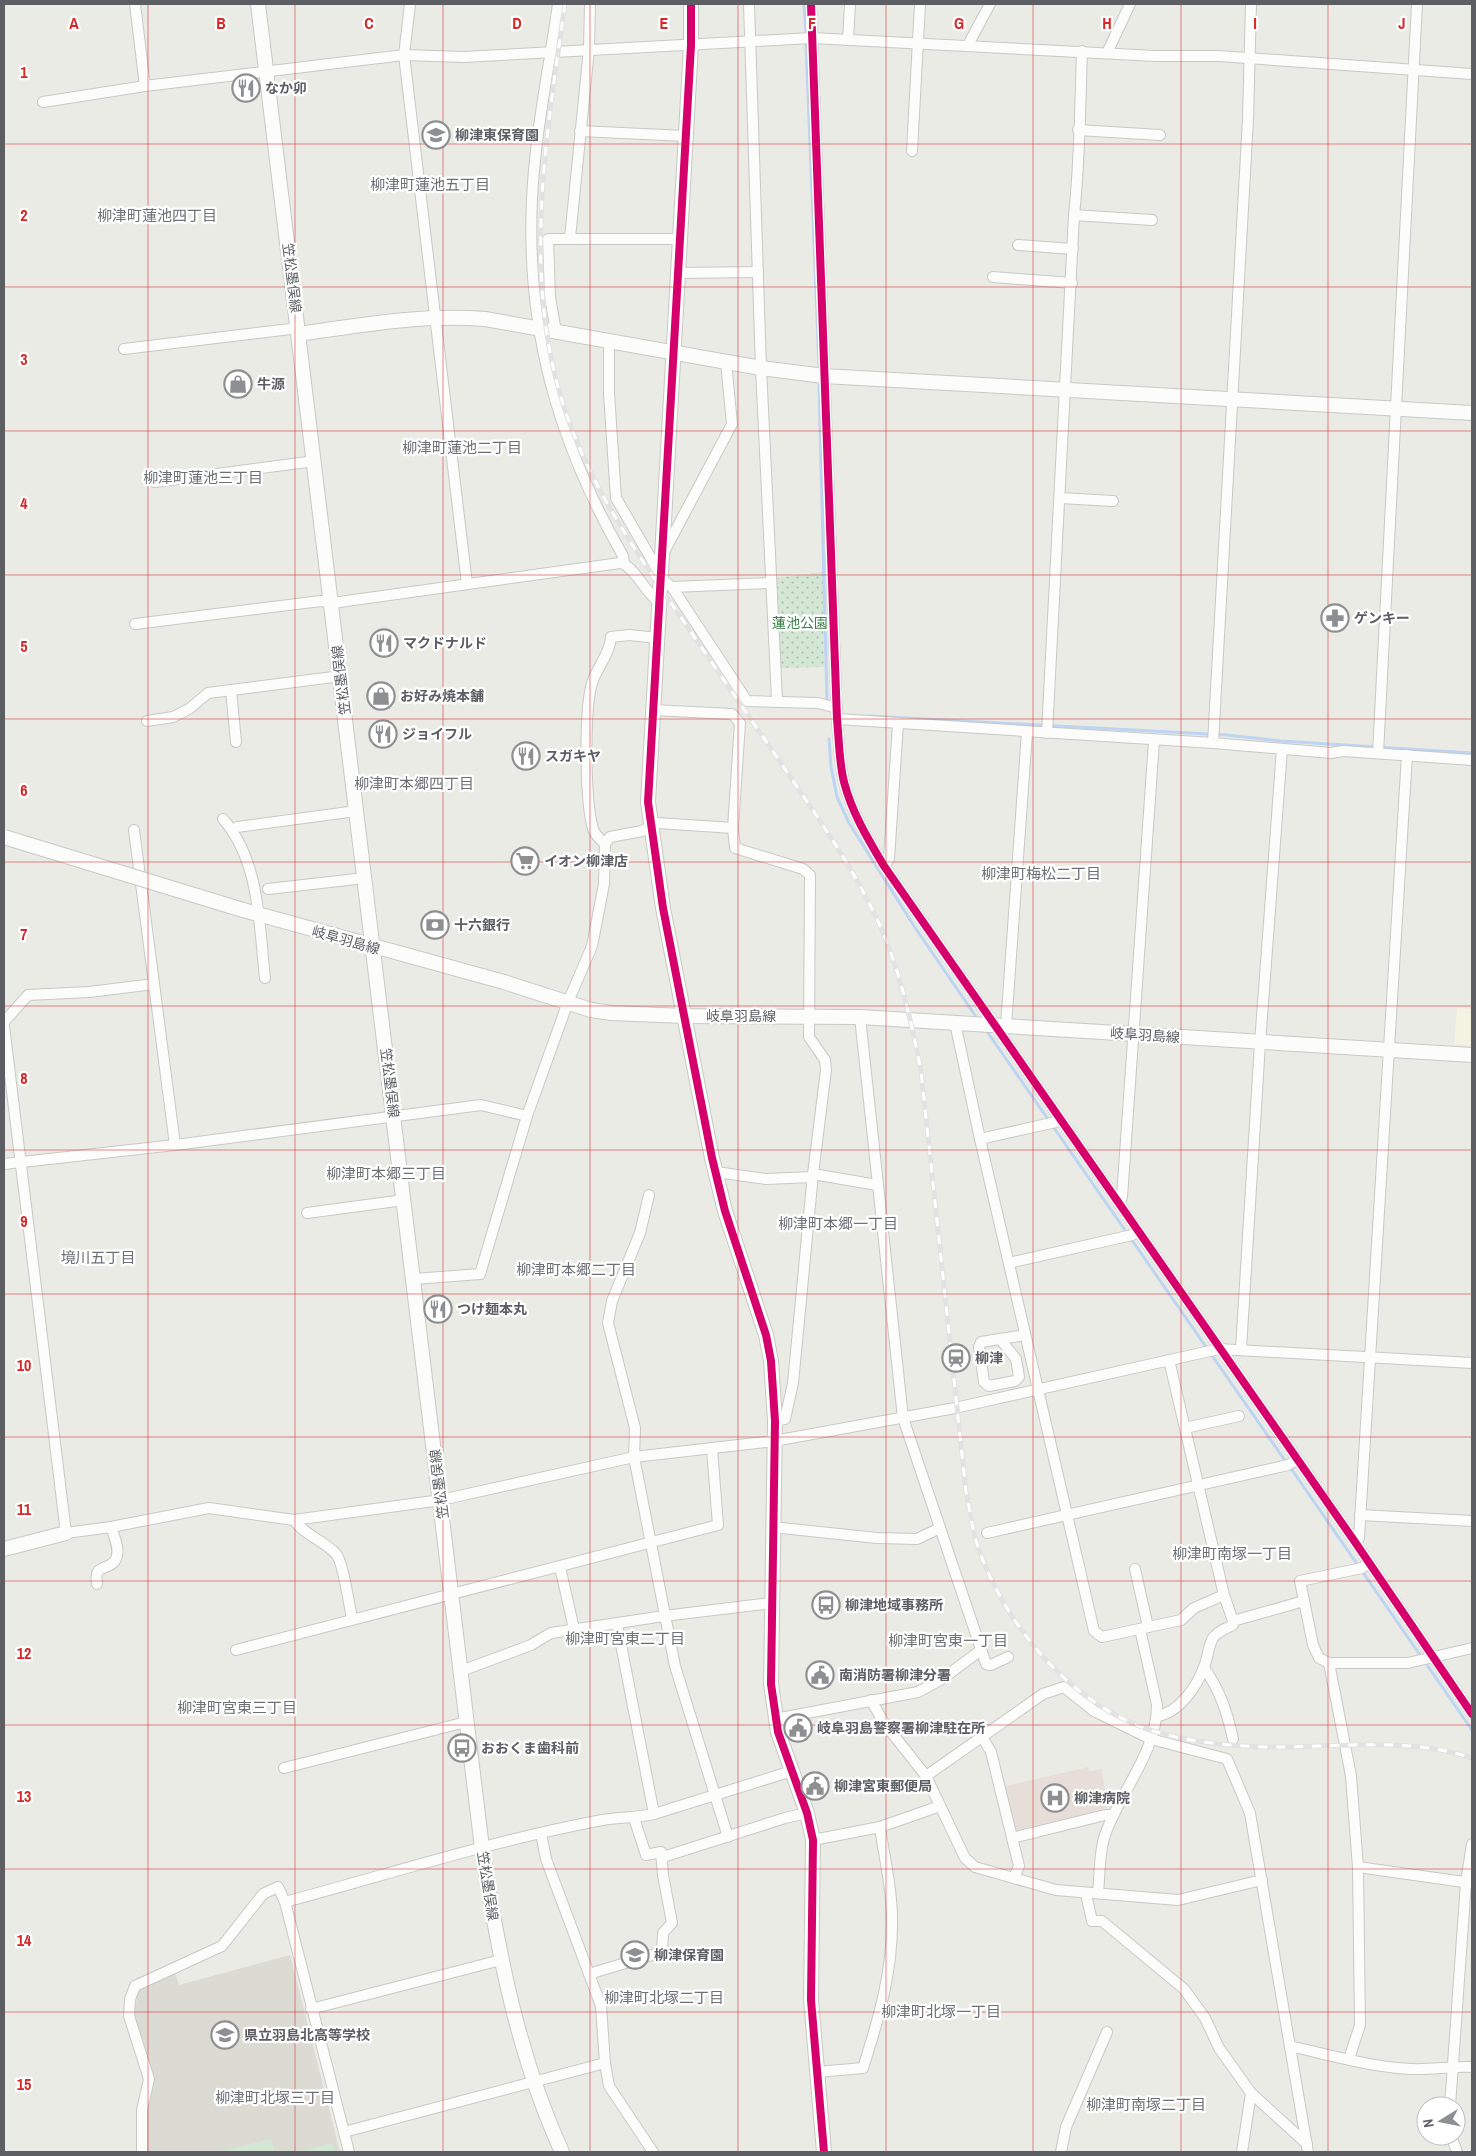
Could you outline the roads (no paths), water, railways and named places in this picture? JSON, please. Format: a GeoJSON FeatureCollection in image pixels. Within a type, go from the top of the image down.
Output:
{"type":"FeatureCollection","features":[{"type":"Feature","properties":{"kind":"main road","name":"笠松墨俣線"},"geometry":{"type":"LineString","coordinates":[[258,4],[482,1848],[501,1960],[515,2021],[535,2083],[562,2152]]}},
{"type":"Feature","properties":{"kind":"main road"},"geometry":{"type":"LineString","coordinates":[[690,4],[691,45],[648,802],[650,827],[663,908],[716,1172],[725,1211],[766,1335],[771,1361],[775,1421],[770,1684],[775,1718],[807,1813],[813,1840],[811,1972],[824,2152]]}},
{"type":"Feature","properties":{"kind":"main road"},"geometry":{"type":"LineString","coordinates":[[299,331],[435,317],[485,319],[761,368],[824,376],[1472,413]]}},
{"type":"Feature","properties":{"kind":"main road","name":"岐阜羽島線"},"geometry":{"type":"LineString","coordinates":[[4,837],[258,915],[592,1010],[611,1013],[684,1016],[860,1017],[1472,1055]]}},
{"type":"Feature","properties":{"kind":"main road"},"geometry":{"type":"LineString","coordinates":[[4,1549],[66,1532]]}},
{"type":"Feature","properties":{"kind":"street"},"geometry":{"type":"LineString","coordinates":[[135,4],[145,86]]}},
{"type":"Feature","properties":{"kind":"street"},"geometry":{"type":"LineString","coordinates":[[410,4],[404,55],[467,584]]}},
{"type":"Feature","properties":{"kind":"street"},"geometry":{"type":"LineString","coordinates":[[558,4],[532,198],[531,261],[538,328],[554,396],[573,456],[596,509],[623,556],[624,563],[651,597],[659,602]]}},
{"type":"Feature","properties":{"kind":"street"},"geometry":{"type":"LineString","coordinates":[[570,238],[588,49],[590,4]]}},
{"type":"Feature","properties":{"kind":"street"},"geometry":{"type":"LineString","coordinates":[[749,4],[761,368],[777,700]]}},
{"type":"Feature","properties":{"kind":"street"},"geometry":{"type":"LineString","coordinates":[[811,4],[837,719],[844,780],[852,807],[861,827],[884,866],[1001,1026],[1060,1119],[1355,1542],[1472,1714]]}},
{"type":"Feature","properties":{"kind":"street"},"geometry":{"type":"LineString","coordinates":[[848,40],[850,4]]}},
{"type":"Feature","properties":{"kind":"street"},"geometry":{"type":"LineString","coordinates":[[912,151],[920,4]]}},
{"type":"Feature","properties":{"kind":"street"},"geometry":{"type":"LineString","coordinates":[[968,45],[972,34],[990,4]]}},
{"type":"Feature","properties":{"kind":"street"},"geometry":{"type":"LineString","coordinates":[[1108,53],[1128,4]]}},
{"type":"Feature","properties":{"kind":"street"},"geometry":{"type":"LineString","coordinates":[[1213,743],[1251,4]]}},
{"type":"Feature","properties":{"kind":"street"},"geometry":{"type":"LineString","coordinates":[[1378,753],[1412,70],[1417,4]]}},
{"type":"Feature","properties":{"kind":"street"},"geometry":{"type":"LineString","coordinates":[[43,102],[145,86],[404,55],[464,57],[812,38],[1108,53],[1219,56],[1249,60],[1472,74]]}},
{"type":"Feature","properties":{"kind":"street"},"geometry":{"type":"LineString","coordinates":[[1047,733],[1074,215],[1080,165],[1078,130],[1082,51]]}},
{"type":"Feature","properties":{"kind":"street"},"geometry":{"type":"LineString","coordinates":[[1078,130],[1160,135]]}},
{"type":"Feature","properties":{"kind":"street"},"geometry":{"type":"LineString","coordinates":[[580,131],[685,136]]}},
{"type":"Feature","properties":{"kind":"street"},"geometry":{"type":"LineString","coordinates":[[1074,215],[1152,220]]}},
{"type":"Feature","properties":{"kind":"street"},"geometry":{"type":"LineString","coordinates":[[556,332],[550,297],[548,239],[679,239]]}},
{"type":"Feature","properties":{"kind":"street"},"geometry":{"type":"LineString","coordinates":[[1018,245],[1073,249]]}},
{"type":"Feature","properties":{"kind":"street"},"geometry":{"type":"LineString","coordinates":[[677,273],[758,272]]}},
{"type":"Feature","properties":{"kind":"street"},"geometry":{"type":"LineString","coordinates":[[993,277],[1072,282]]}},
{"type":"Feature","properties":{"kind":"street"},"geometry":{"type":"LineString","coordinates":[[124,349],[299,331]]}},
{"type":"Feature","properties":{"kind":"street"},"geometry":{"type":"LineString","coordinates":[[610,342],[609,394],[616,498],[661,565],[664,581],[672,587],[748,701],[768,702],[777,700],[818,703],[837,708]]}},
{"type":"Feature","properties":{"kind":"street"},"geometry":{"type":"LineString","coordinates":[[661,565],[732,424],[726,362]]}},
{"type":"Feature","properties":{"kind":"street"},"geometry":{"type":"LineString","coordinates":[[155,482],[315,461]]}},
{"type":"Feature","properties":{"kind":"street"},"geometry":{"type":"LineString","coordinates":[[1060,498],[1113,501]]}},
{"type":"Feature","properties":{"kind":"street"},"geometry":{"type":"LineString","coordinates":[[135,624],[321,601],[332,603],[624,563]]}},
{"type":"Feature","properties":{"kind":"street"},"geometry":{"type":"LineString","coordinates":[[672,587],[770,582]]}},
{"type":"Feature","properties":{"kind":"street"},"geometry":{"type":"LineString","coordinates":[[414,1279],[480,1274],[527,1116],[568,1002],[592,946],[599,916],[604,884],[604,844],[593,831],[588,798],[589,702],[592,682],[610,645],[611,637],[629,635],[656,638]]}},
{"type":"Feature","properties":{"kind":"street"},"geometry":{"type":"LineString","coordinates":[[147,721],[173,717],[189,709],[208,693],[341,676]]}},
{"type":"Feature","properties":{"kind":"street"},"geometry":{"type":"LineString","coordinates":[[231,690],[236,742]]}},
{"type":"Feature","properties":{"kind":"street"},"geometry":{"type":"LineString","coordinates":[[653,710],[732,714],[740,723],[734,828],[735,848],[803,869],[810,875],[809,1037],[825,1060],[826,1070],[812,1176],[793,1383],[785,1419],[775,1421]]}},
{"type":"Feature","properties":{"kind":"street"},"geometry":{"type":"LineString","coordinates":[[837,719],[1154,741],[1213,743],[1472,760]]}},
{"type":"Feature","properties":{"kind":"street"},"geometry":{"type":"LineString","coordinates":[[884,866],[889,859],[898,724]]}},
{"type":"Feature","properties":{"kind":"street"},"geometry":{"type":"LineString","coordinates":[[1001,1026],[1027,732]]}},
{"type":"Feature","properties":{"kind":"street"},"geometry":{"type":"LineString","coordinates":[[1119,1204],[1122,1197],[1154,741]]}},
{"type":"Feature","properties":{"kind":"street"},"geometry":{"type":"LineString","coordinates":[[1241,1349],[1260,1043],[1282,749]]}},
{"type":"Feature","properties":{"kind":"street"},"geometry":{"type":"LineString","coordinates":[[1355,1542],[1359,1538],[1406,755]]}},
{"type":"Feature","properties":{"kind":"street"},"geometry":{"type":"LineString","coordinates":[[233,830],[237,827],[356,811]]}},
{"type":"Feature","properties":{"kind":"street"},"geometry":{"type":"LineString","coordinates":[[223,819],[233,830],[244,852],[252,879],[265,978]]}},
{"type":"Feature","properties":{"kind":"street"},"geometry":{"type":"LineString","coordinates":[[604,844],[610,837],[650,827],[658,823],[734,828]]}},
{"type":"Feature","properties":{"kind":"street"},"geometry":{"type":"LineString","coordinates":[[134,830],[175,1146]]}},
{"type":"Feature","properties":{"kind":"street"},"geometry":{"type":"LineString","coordinates":[[268,889],[365,878]]}},
{"type":"Feature","properties":{"kind":"street"},"geometry":{"type":"LineString","coordinates":[[4,1022],[28,994],[89,992],[154,984]]}},
{"type":"Feature","properties":{"kind":"street"},"geometry":{"type":"LineString","coordinates":[[860,1017],[903,1418],[986,1664],[991,1665],[1008,1657]]}},
{"type":"Feature","properties":{"kind":"street"},"geometry":{"type":"LineString","coordinates":[[955,1023],[1066,1516],[1094,1631],[1102,1637],[1181,1620],[1194,1608],[1224,1595]]}},
{"type":"Feature","properties":{"kind":"street"},"geometry":{"type":"LineString","coordinates":[[4,1026],[19,1162],[66,1532],[111,1527],[209,1508],[294,1520],[441,1500],[634,1457],[774,1441],[903,1418],[1219,1349],[1472,1363]]}},
{"type":"Feature","properties":{"kind":"street"},"geometry":{"type":"LineString","coordinates":[[4,1164],[175,1146],[481,1105],[527,1116]]}},
{"type":"Feature","properties":{"kind":"street"},"geometry":{"type":"LineString","coordinates":[[980,1139],[1056,1122],[1060,1119]]}},
{"type":"Feature","properties":{"kind":"street"},"geometry":{"type":"LineString","coordinates":[[716,1172],[766,1179],[812,1176],[877,1185]]}},
{"type":"Feature","properties":{"kind":"street"},"geometry":{"type":"LineString","coordinates":[[649,1195],[640,1232],[612,1300],[608,1323],[634,1428],[634,1457],[664,1616],[688,1711],[728,1837]]}},
{"type":"Feature","properties":{"kind":"street"},"geometry":{"type":"LineString","coordinates":[[307,1213],[404,1200]]}},
{"type":"Feature","properties":{"kind":"street"},"geometry":{"type":"LineString","coordinates":[[1009,1263],[1132,1235],[1138,1231]]}},
{"type":"Feature","properties":{"kind":"street"},"geometry":{"type":"LineString","coordinates":[[1000,1339],[1016,1359],[1019,1377],[1015,1381],[989,1386],[984,1382],[980,1342],[1025,1335]]}},
{"type":"Feature","properties":{"kind":"street"},"geometry":{"type":"LineString","coordinates":[[1169,1360],[1224,1595],[1233,1621]]}},
{"type":"Feature","properties":{"kind":"street"},"geometry":{"type":"LineString","coordinates":[[1185,1428],[1239,1416]]}},
{"type":"Feature","properties":{"kind":"street"},"geometry":{"type":"LineString","coordinates":[[236,1650],[352,1618],[451,1595],[718,1525],[712,1449]]}},
{"type":"Feature","properties":{"kind":"street"},"geometry":{"type":"LineString","coordinates":[[986,1533],[1288,1465],[1297,1460]]}},
{"type":"Feature","properties":{"kind":"street"},"geometry":{"type":"LineString","coordinates":[[1360,1515],[1472,1521]]}},
{"type":"Feature","properties":{"kind":"street"},"geometry":{"type":"LineString","coordinates":[[294,1520],[300,1529],[336,1554],[342,1564],[344,1587],[352,1618]]}},
{"type":"Feature","properties":{"kind":"street"},"geometry":{"type":"LineString","coordinates":[[97,1584],[96,1577],[99,1570],[114,1562],[117,1556],[111,1527]]}},
{"type":"Feature","properties":{"kind":"street"},"geometry":{"type":"LineString","coordinates":[[772,1527],[877,1538],[917,1539],[940,1528]]}},
{"type":"Feature","properties":{"kind":"street"},"geometry":{"type":"LineString","coordinates":[[1369,1563],[1362,1568],[1300,1581],[1313,1645],[1319,1658],[1328,1664],[1408,1663],[1435,1658],[1455,1650],[1472,1648]]}},
{"type":"Feature","properties":{"kind":"street"},"geometry":{"type":"LineString","coordinates":[[560,1567],[574,1629]]}},
{"type":"Feature","properties":{"kind":"street"},"geometry":{"type":"LineString","coordinates":[[1098,1892],[1104,1838],[1112,1815],[1152,1739],[1157,1716],[1157,1705],[1136,1569]]}},
{"type":"Feature","properties":{"kind":"street"},"geometry":{"type":"LineString","coordinates":[[1157,1716],[1164,1715],[1178,1706],[1194,1688],[1204,1668],[1212,1640],[1219,1632],[1232,1625],[1233,1621],[1304,1601]]}},
{"type":"Feature","properties":{"kind":"street"},"geometry":{"type":"LineString","coordinates":[[461,1671],[531,1645],[551,1633],[664,1616],[771,1603]]}},
{"type":"Feature","properties":{"kind":"street"},"geometry":{"type":"LineString","coordinates":[[617,1624],[654,1814]]}},
{"type":"Feature","properties":{"kind":"street"},"geometry":{"type":"LineString","coordinates":[[775,1718],[918,1692],[942,1679],[981,1650]]}},
{"type":"Feature","properties":{"kind":"street"},"geometry":{"type":"LineString","coordinates":[[1328,1664],[1351,1776],[1358,1867],[1360,2025],[1349,2059]]}},
{"type":"Feature","properties":{"kind":"street"},"geometry":{"type":"LineString","coordinates":[[1204,1668],[1220,1694],[1227,1712],[1233,1739]]}},
{"type":"Feature","properties":{"kind":"street"},"geometry":{"type":"LineString","coordinates":[[926,1776],[1043,1694],[1064,1687],[1094,1711],[1152,1739],[1227,1759],[1250,1813],[1308,2148]]}},
{"type":"Feature","properties":{"kind":"street"},"geometry":{"type":"LineString","coordinates":[[871,1700],[884,1723],[926,1776],[965,1858],[975,1867],[1056,1890],[1086,1894],[1098,1892],[1178,1900],[1262,1880]]}},
{"type":"Feature","properties":{"kind":"street"},"geometry":{"type":"LineString","coordinates":[[284,1768],[466,1722]]}},
{"type":"Feature","properties":{"kind":"street"},"geometry":{"type":"LineString","coordinates":[[982,1737],[991,1752],[1019,1866],[1014,1878]]}},
{"type":"Feature","properties":{"kind":"street"},"geometry":{"type":"LineString","coordinates":[[285,1902],[542,1833],[599,1820],[634,1818],[654,1814],[792,1771]]}},
{"type":"Feature","properties":{"kind":"street"},"geometry":{"type":"LineString","coordinates":[[813,1840],[880,1826],[940,1806]]}},
{"type":"Feature","properties":{"kind":"street"},"geometry":{"type":"LineString","coordinates":[[663,1857],[784,1818],[807,1813]]}},
{"type":"Feature","properties":{"kind":"street"},"geometry":{"type":"LineString","coordinates":[[1012,1838],[1105,1815],[1112,1815]]}},
{"type":"Feature","properties":{"kind":"street"},"geometry":{"type":"LineString","coordinates":[[589,1974],[662,1952],[663,1932],[672,1923],[663,1875],[663,1857],[661,1852],[646,1855],[634,1818]]}},
{"type":"Feature","properties":{"kind":"street"},"geometry":{"type":"LineString","coordinates":[[817,2072],[863,2068],[884,1998],[890,1970],[892,1919],[880,1826]]}},
{"type":"Feature","properties":{"kind":"street"},"geometry":{"type":"LineString","coordinates":[[542,1833],[546,1859],[600,2006],[605,2063],[610,2086],[618,2101],[654,2152]]}},
{"type":"Feature","properties":{"kind":"street"},"geometry":{"type":"LineString","coordinates":[[1451,2096],[1472,1844]]}},
{"type":"Feature","properties":{"kind":"street"},"geometry":{"type":"LineString","coordinates":[[1358,1867],[1469,1882]]}},
{"type":"Feature","properties":{"kind":"street"},"geometry":{"type":"LineString","coordinates":[[142,2152],[142,2110],[149,2079],[130,2016],[130,1999],[135,1986],[222,1946],[264,1894],[278,1887],[285,1902],[349,2152]]}},
{"type":"Feature","properties":{"kind":"street"},"geometry":{"type":"LineString","coordinates":[[1086,1894],[1092,1921],[1102,1921],[1184,1989],[1205,2018],[1219,2048],[1251,2093],[1308,2148]]}},
{"type":"Feature","properties":{"kind":"street"},"geometry":{"type":"LineString","coordinates":[[311,2009],[501,1960]]}},
{"type":"Feature","properties":{"kind":"street"},"geometry":{"type":"LineString","coordinates":[[1061,2152],[1066,2127],[1107,2032]]}},
{"type":"Feature","properties":{"kind":"street"},"geometry":{"type":"LineString","coordinates":[[1290,2046],[1349,2059],[1411,2069],[1454,2066],[1472,2067]]}},
{"type":"Feature","properties":{"kind":"street"},"geometry":{"type":"LineString","coordinates":[[344,2132],[605,2063]]}},
{"type":"Feature","properties":{"kind":"street"},"geometry":{"type":"LineString","coordinates":[[1242,2152],[1251,2093]]}},
{"type":"Feature","properties":{"kind":"waterway"},"geometry":{"type":"LineString","coordinates":[[804,4],[806,32]]}},
{"type":"Feature","properties":{"kind":"waterway"},"geometry":{"type":"LineString","coordinates":[[806,45],[819,366]]}},
{"type":"Feature","properties":{"kind":"waterway"},"geometry":{"type":"LineString","coordinates":[[819,385],[827,700]]}},
{"type":"Feature","properties":{"kind":"waterway"},"geometry":{"type":"LineString","coordinates":[[869,716],[1227,735],[1281,741],[1472,753]]}},
{"type":"Feature","properties":{"kind":"waterway"},"geometry":{"type":"LineString","coordinates":[[829,739],[831,767],[837,797],[849,823],[914,926],[979,1021]]}},
{"type":"Feature","properties":{"kind":"waterway"},"geometry":{"type":"LineString","coordinates":[[986,1030],[1286,1462]]}},
{"type":"Feature","properties":{"kind":"waterway"},"geometry":{"type":"LineString","coordinates":[[1290,1467],[1472,1730]]}},
{"type":"Feature","properties":{"kind":"railway"},"geometry":{"type":"LineString","coordinates":[[565,4],[546,150],[542,199],[541,249],[543,297],[549,346],[560,394],[582,454],[612,511],[646,566],[834,842],[867,899],[892,955],[921,1071],[966,1492],[977,1544],[1004,1604],[1044,1658],[1068,1682],[1095,1702],[1123,1719],[1153,1731],[1195,1741],[1238,1746],[1396,1745],[1447,1751],[1472,1758]]}},
{"type":"Feature","properties":{"kind":"place","name":"なか卯"},"geometry":{"type":"Point","coordinates":[246,88]}},
{"type":"Feature","properties":{"kind":"place","name":"柳津東保育園"},"geometry":{"type":"Point","coordinates":[436,135]}},
{"type":"Feature","properties":{"kind":"place","name":"牛源"},"geometry":{"type":"Point","coordinates":[238,384]}},
{"type":"Feature","properties":{"kind":"place","name":"ゲンキー"},"geometry":{"type":"Point","coordinates":[1335,618]}},
{"type":"Feature","properties":{"kind":"place","name":"マクドナルド"},"geometry":{"type":"Point","coordinates":[384,643]}},
{"type":"Feature","properties":{"kind":"place","name":"お好み焼本舗"},"geometry":{"type":"Point","coordinates":[381,696]}},
{"type":"Feature","properties":{"kind":"place","name":"ジョイフル"},"geometry":{"type":"Point","coordinates":[383,734]}},
{"type":"Feature","properties":{"kind":"place","name":"スガキヤ"},"geometry":{"type":"Point","coordinates":[526,756]}},
{"type":"Feature","properties":{"kind":"place","name":"イオン柳津店"},"geometry":{"type":"Point","coordinates":[525,861]}},
{"type":"Feature","properties":{"kind":"place","name":"十六銀行"},"geometry":{"type":"Point","coordinates":[435,925]}},
{"type":"Feature","properties":{"kind":"place","name":"つけ麺本丸"},"geometry":{"type":"Point","coordinates":[438,1309]}},
{"type":"Feature","properties":{"kind":"place","name":"柳津"},"geometry":{"type":"Point","coordinates":[956,1358]}},
{"type":"Feature","properties":{"kind":"place","name":"柳津地域事務所"},"geometry":{"type":"Point","coordinates":[826,1605]}},
{"type":"Feature","properties":{"kind":"place","name":"南消防署柳津分署"},"geometry":{"type":"Point","coordinates":[820,1675]}},
{"type":"Feature","properties":{"kind":"place","name":"岐阜羽島警察署柳津駐在所"},"geometry":{"type":"Point","coordinates":[798,1728]}},
{"type":"Feature","properties":{"kind":"place","name":"おおくま歯科前"},"geometry":{"type":"Point","coordinates":[462,1748]}},
{"type":"Feature","properties":{"kind":"place","name":"柳津宮東郵便局"},"geometry":{"type":"Point","coordinates":[815,1786]}},
{"type":"Feature","properties":{"kind":"place","name":"柳津病院"},"geometry":{"type":"Point","coordinates":[1055,1798]}},
{"type":"Feature","properties":{"kind":"place","name":"柳津保育園"},"geometry":{"type":"Point","coordinates":[635,1955]}},
{"type":"Feature","properties":{"kind":"place","name":"県立羽島北高等学校"},"geometry":{"type":"Point","coordinates":[225,2035]}},
{"type":"Feature","properties":{"kind":"district","name":"柳津町蓮池五丁目"},"geometry":{"type":"Point","coordinates":[430,184]}},
{"type":"Feature","properties":{"kind":"district","name":"柳津町蓮池四丁目"},"geometry":{"type":"Point","coordinates":[157,215]}},
{"type":"Feature","properties":{"kind":"district","name":"柳津町蓮池二丁目"},"geometry":{"type":"Point","coordinates":[462,447]}},
{"type":"Feature","properties":{"kind":"district","name":"柳津町蓮池三丁目"},"geometry":{"type":"Point","coordinates":[203,477]}},
{"type":"Feature","properties":{"kind":"district","name":"柳津町本郷四丁目"},"geometry":{"type":"Point","coordinates":[414,783]}},
{"type":"Feature","properties":{"kind":"district","name":"柳津町梅松二丁目"},"geometry":{"type":"Point","coordinates":[1041,873]}},
{"type":"Feature","properties":{"kind":"district","name":"柳津町本郷三丁目"},"geometry":{"type":"Point","coordinates":[386,1173]}},
{"type":"Feature","properties":{"kind":"district","name":"柳津町本郷一丁目"},"geometry":{"type":"Point","coordinates":[838,1223]}},
{"type":"Feature","properties":{"kind":"district","name":"境川五丁目"},"geometry":{"type":"Point","coordinates":[98,1257]}},
{"type":"Feature","properties":{"kind":"district","name":"柳津町本郷二丁目"},"geometry":{"type":"Point","coordinates":[576,1269]}},
{"type":"Feature","properties":{"kind":"district","name":"柳津町南塚一丁目"},"geometry":{"type":"Point","coordinates":[1232,1553]}},
{"type":"Feature","properties":{"kind":"district","name":"柳津町宮東二丁目"},"geometry":{"type":"Point","coordinates":[625,1638]}},
{"type":"Feature","properties":{"kind":"district","name":"柳津町宮東一丁目"},"geometry":{"type":"Point","coordinates":[948,1640]}},
{"type":"Feature","properties":{"kind":"district","name":"柳津町宮東三丁目"},"geometry":{"type":"Point","coordinates":[237,1707]}},
{"type":"Feature","properties":{"kind":"district","name":"柳津町北塚二丁目"},"geometry":{"type":"Point","coordinates":[664,1997]}},
{"type":"Feature","properties":{"kind":"district","name":"柳津町北塚一丁目"},"geometry":{"type":"Point","coordinates":[941,2011]}},
{"type":"Feature","properties":{"kind":"district","name":"柳津町北塚三丁目"},"geometry":{"type":"Point","coordinates":[275,2097]}},
{"type":"Feature","properties":{"kind":"district","name":"柳津町南塚二丁目"},"geometry":{"type":"Point","coordinates":[1146,2104]}},
{"type":"Feature","properties":{"kind":"park label","name":"蓮池公園"},"geometry":{"type":"Point","coordinates":[800,623]}}]}
